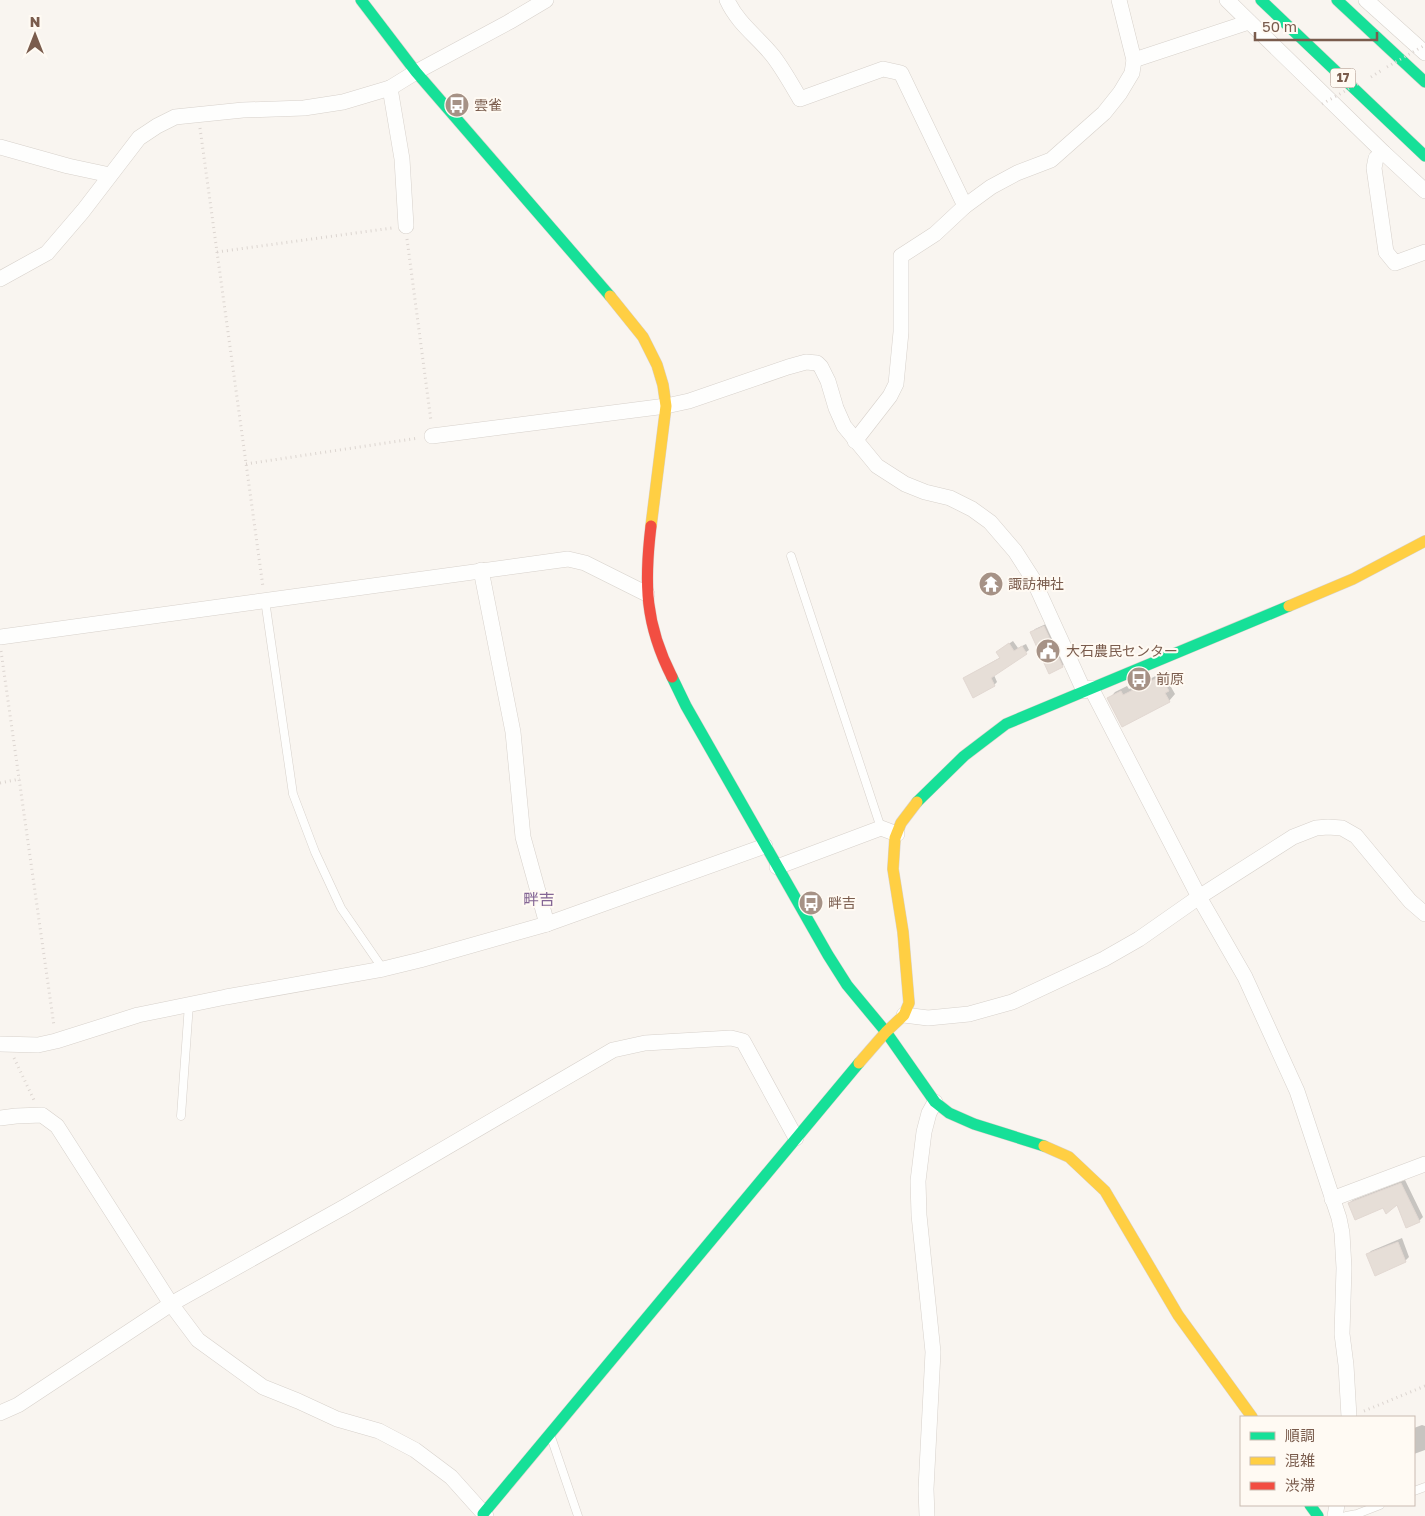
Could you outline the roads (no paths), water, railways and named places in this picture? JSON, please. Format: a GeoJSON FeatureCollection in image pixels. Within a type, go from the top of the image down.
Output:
{"type":"FeatureCollection","features":[{"type":"Feature","properties":{"kind":"main road"},"geometry":{"type":"LineString","coordinates":[[361,0],[416,72],[637,328],[648,345],[660,370],[665,388],[666,406],[647,558],[647,594],[650,619],[655,638],[672,679],[828,955],[847,985],[886,1032],[935,1102],[949,1113],[974,1124],[1041,1144],[1069,1157],[1105,1191],[1178,1315],[1251,1416]]}},
{"type":"Feature","properties":{"kind":"main road","name":"17"},"geometry":{"type":"LineString","coordinates":[[1261,0],[1425,156]]}},
{"type":"Feature","properties":{"kind":"main road"},"geometry":{"type":"LineString","coordinates":[[1337,0],[1425,82]]}},
{"type":"Feature","properties":{"kind":"main road"},"geometry":{"type":"LineString","coordinates":[[484,1515],[796,1138],[886,1032],[904,1015],[909,1003],[909,989],[903,932],[893,869],[895,838],[902,823],[918,801],[964,756],[1006,724],[1354,579],[1425,541]]}},
{"type":"Feature","properties":{"kind":"street"},"geometry":{"type":"LineString","coordinates":[[0,279],[47,253],[83,211],[140,138],[157,126],[175,117],[243,110],[304,108],[343,102],[390,88],[546,0]]}},
{"type":"Feature","properties":{"kind":"street"},"geometry":{"type":"LineString","coordinates":[[727,0],[730,8],[752,36],[773,56],[800,99],[883,69],[901,73],[965,206]]}},
{"type":"Feature","properties":{"kind":"street"},"geometry":{"type":"LineString","coordinates":[[855,440],[890,396],[896,384],[902,332],[900,256],[935,234],[965,206],[991,187],[1017,173],[1051,160],[1104,113],[1120,93],[1132,73],[1134,60],[1119,0]]}},
{"type":"Feature","properties":{"kind":"street"},"geometry":{"type":"LineString","coordinates":[[1226,0],[1384,153],[1425,190]]}},
{"type":"Feature","properties":{"kind":"street"},"geometry":{"type":"LineString","coordinates":[[1366,0],[1425,53]]}},
{"type":"Feature","properties":{"kind":"street"},"geometry":{"type":"LineString","coordinates":[[1134,60],[1249,22]]}},
{"type":"Feature","properties":{"kind":"street"},"geometry":{"type":"LineString","coordinates":[[390,88],[402,158],[406,226]]}},
{"type":"Feature","properties":{"kind":"street"},"geometry":{"type":"LineString","coordinates":[[0,147],[68,166],[110,174]]}},
{"type":"Feature","properties":{"kind":"street"},"geometry":{"type":"LineString","coordinates":[[1384,153],[1376,158],[1374,168],[1386,252],[1395,263],[1425,252]]}},
{"type":"Feature","properties":{"kind":"street"},"geometry":{"type":"LineString","coordinates":[[432,436],[666,406],[688,401],[788,367],[806,362],[816,363],[821,367],[828,381],[836,408],[844,426],[877,466],[905,484],[925,492],[950,498],[972,509],[994,526],[1015,551],[1033,579],[1087,689],[1245,977],[1282,1056],[1296,1091],[1342,1233],[1344,1268],[1342,1334],[1353,1416]]}},
{"type":"Feature","properties":{"kind":"street"},"geometry":{"type":"LineString","coordinates":[[0,637],[568,559],[585,563],[647,594]]}},
{"type":"Feature","properties":{"kind":"street"},"geometry":{"type":"LineString","coordinates":[[481,570],[513,732],[523,837],[547,924]]}},
{"type":"Feature","properties":{"kind":"street"},"geometry":{"type":"LineString","coordinates":[[777,867],[880,828],[897,834]]}},
{"type":"Feature","properties":{"kind":"street"},"geometry":{"type":"LineString","coordinates":[[904,1015],[928,1018],[969,1014],[1012,1002],[1104,959],[1140,939],[1200,897],[1293,837],[1316,828],[1342,828],[1356,836],[1410,901],[1425,914]]}},
{"type":"Feature","properties":{"kind":"street"},"geometry":{"type":"LineString","coordinates":[[4,1044],[38,1045],[138,1015],[383,969],[547,924],[765,846]]}},
{"type":"Feature","properties":{"kind":"street"},"geometry":{"type":"LineString","coordinates":[[0,1413],[18,1405],[171,1304],[346,1206],[613,1050],[644,1042],[731,1038],[743,1041],[796,1138]]}},
{"type":"Feature","properties":{"kind":"street"},"geometry":{"type":"LineString","coordinates":[[928,1516],[926,1489],[932,1403],[933,1352],[919,1215],[918,1181],[924,1132],[929,1113],[935,1102]]}},
{"type":"Feature","properties":{"kind":"street"},"geometry":{"type":"LineString","coordinates":[[0,1118],[42,1115],[56,1126],[171,1304],[198,1340],[263,1387],[298,1400],[337,1419],[379,1431],[415,1450],[451,1477],[484,1515]]}},
{"type":"Feature","properties":{"kind":"street"},"geometry":{"type":"LineString","coordinates":[[1332,1200],[1425,1164]]}},
{"type":"Feature","properties":{"kind":"lane"},"geometry":{"type":"LineString","coordinates":[[791,556],[880,828]]}},
{"type":"Feature","properties":{"kind":"lane"},"geometry":{"type":"LineString","coordinates":[[265,600],[293,794],[315,852],[341,908],[383,969]]}},
{"type":"Feature","properties":{"kind":"lane"},"geometry":{"type":"LineString","coordinates":[[181,1116],[189,1004]]}},
{"type":"Feature","properties":{"kind":"lane"},"geometry":{"type":"LineString","coordinates":[[550,1434],[578,1516]]}},
{"type":"Feature","properties":{"kind":"lane"},"geometry":{"type":"LineString","coordinates":[[1346,1516],[1377,1506]]}},
{"type":"Feature","properties":{"kind":"place","name":"雲雀"},"geometry":{"type":"Point","coordinates":[457,105]}},
{"type":"Feature","properties":{"kind":"place","name":"諏訪神社"},"geometry":{"type":"Point","coordinates":[991,584]}},
{"type":"Feature","properties":{"kind":"place","name":"大石農民センター"},"geometry":{"type":"Point","coordinates":[1048,651]}},
{"type":"Feature","properties":{"kind":"place","name":"前原"},"geometry":{"type":"Point","coordinates":[1139,679]}},
{"type":"Feature","properties":{"kind":"place","name":"畔吉"},"geometry":{"type":"Point","coordinates":[811,903]}},
{"type":"Feature","properties":{"kind":"district","name":"畔吉"},"geometry":{"type":"Point","coordinates":[539,899]}}]}
